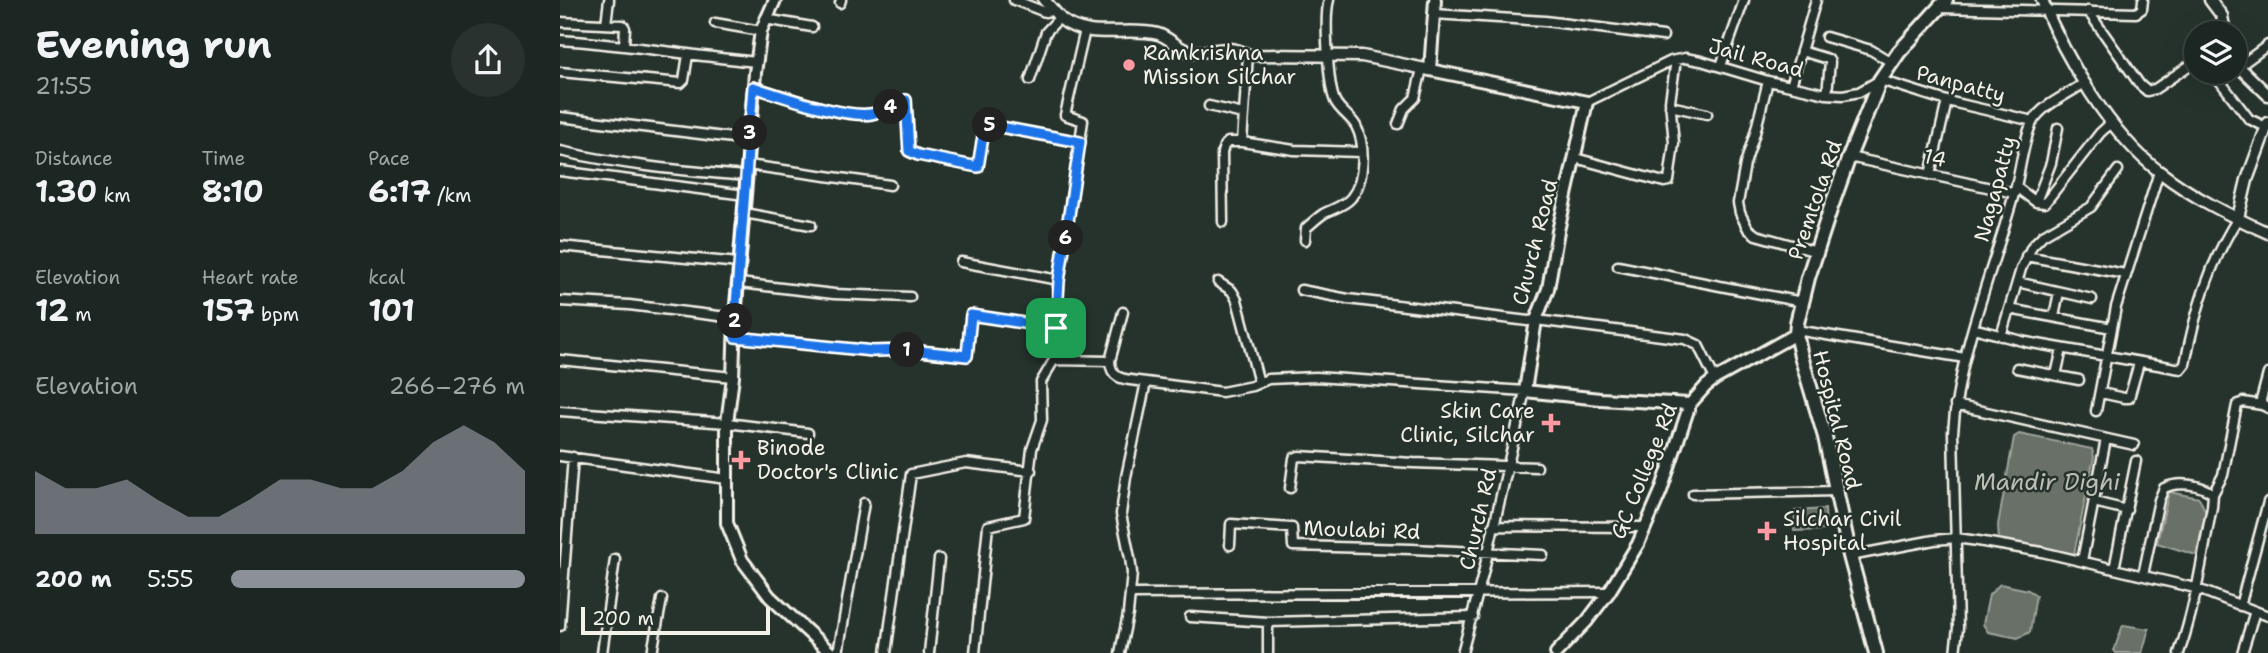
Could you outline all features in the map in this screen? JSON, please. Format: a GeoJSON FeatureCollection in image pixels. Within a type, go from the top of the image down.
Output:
{"type":"FeatureCollection","features":[{"type":"Feature","properties":{"kind":"highway","name":"Premtola Rd"},"geometry":{"type":"LineString","coordinates":[[1796,332],[1817,252],[1849,157],[1880,80],[1891,62],[1942,4]]}},
{"type":"Feature","properties":{"kind":"highway","name":"Hospital Road"},"geometry":{"type":"LineString","coordinates":[[1796,332],[1825,437],[1850,556],[1876,653]]}},
{"type":"Feature","properties":{"kind":"main road"},"geometry":{"type":"LineString","coordinates":[[775,0],[761,31],[753,87],[733,377],[726,423],[727,523],[742,560],[770,597],[831,653]]}},
{"type":"Feature","properties":{"kind":"main road"},"geometry":{"type":"LineString","coordinates":[[1434,0],[1426,70],[1587,102]]}},
{"type":"Feature","properties":{"kind":"main road","name":"Church Road"},"geometry":{"type":"LineString","coordinates":[[1525,391],[1536,320],[1548,289],[1587,102]]}},
{"type":"Feature","properties":{"kind":"main road","name":"GC College Rd"},"geometry":{"type":"LineString","coordinates":[[1556,653],[1587,621],[1609,592],[1638,544],[1661,492],[1690,404],[1715,379],[1796,332]]}},
{"type":"Feature","properties":{"kind":"main road"},"geometry":{"type":"LineString","coordinates":[[1525,391],[1690,404]]}},
{"type":"Feature","properties":{"kind":"street"},"geometry":{"type":"LineString","coordinates":[[606,24],[609,0]]}},
{"type":"Feature","properties":{"kind":"street"},"geometry":{"type":"LineString","coordinates":[[1014,0],[1045,12],[1056,13]]}},
{"type":"Feature","properties":{"kind":"street"},"geometry":{"type":"LineString","coordinates":[[1044,0],[1064,21],[1084,30],[1161,34],[1188,52],[1227,48],[1248,55],[1362,56],[1426,70],[1415,98],[1405,109],[1398,124]]}},
{"type":"Feature","properties":{"kind":"street"},"geometry":{"type":"LineString","coordinates":[[1305,240],[1306,228],[1321,215],[1350,199],[1360,182],[1361,152],[1356,125],[1335,101],[1331,83],[1326,16],[1329,0]]}},
{"type":"Feature","properties":{"kind":"street"},"geometry":{"type":"LineString","coordinates":[[1721,66],[1744,0]]}},
{"type":"Feature","properties":{"kind":"street"},"geometry":{"type":"LineString","coordinates":[[1791,86],[1816,0]]}},
{"type":"Feature","properties":{"kind":"street"},"geometry":{"type":"LineString","coordinates":[[2042,0],[2084,83],[2112,122],[2159,172],[2268,233]]}},
{"type":"Feature","properties":{"kind":"street"},"geometry":{"type":"LineString","coordinates":[[1942,4],[2047,11],[2136,13],[2142,9],[2143,0]]}},
{"type":"Feature","properties":{"kind":"street"},"geometry":{"type":"LineString","coordinates":[[2210,0],[2222,21]]}},
{"type":"Feature","properties":{"kind":"street"},"geometry":{"type":"LineString","coordinates":[[2088,11],[2147,91],[2155,89],[2184,69]]}},
{"type":"Feature","properties":{"kind":"street"},"geometry":{"type":"LineString","coordinates":[[1030,80],[1046,32],[1056,13]]}},
{"type":"Feature","properties":{"kind":"street"},"geometry":{"type":"LineString","coordinates":[[1434,14],[1545,20],[1662,36]]}},
{"type":"Feature","properties":{"kind":"street"},"geometry":{"type":"LineString","coordinates":[[765,19],[812,27]]}},
{"type":"Feature","properties":{"kind":"street"},"geometry":{"type":"LineString","coordinates":[[560,22],[625,26],[624,45]]}},
{"type":"Feature","properties":{"kind":"street"},"geometry":{"type":"LineString","coordinates":[[715,23],[761,31]]}},
{"type":"Feature","properties":{"kind":"street"},"geometry":{"type":"LineString","coordinates":[[975,653],[989,526],[1024,518],[1032,449],[1042,420],[1041,382],[1054,360],[1059,281],[1083,121],[1065,116],[1084,30]]}},
{"type":"Feature","properties":{"kind":"street"},"geometry":{"type":"LineString","coordinates":[[1826,37],[1871,50],[1891,62]]}},
{"type":"Feature","properties":{"kind":"street"},"geometry":{"type":"LineString","coordinates":[[560,40],[624,45],[757,62]]}},
{"type":"Feature","properties":{"kind":"street"},"geometry":{"type":"LineString","coordinates":[[2247,58],[2268,45]]}},
{"type":"Feature","properties":{"kind":"street"},"geometry":{"type":"LineString","coordinates":[[1801,51],[1830,62],[1828,94]]}},
{"type":"Feature","properties":{"kind":"street"},"geometry":{"type":"LineString","coordinates":[[560,72],[681,83],[684,80],[688,55]]}},
{"type":"Feature","properties":{"kind":"street"},"geometry":{"type":"LineString","coordinates":[[1242,142],[1248,55]]}},
{"type":"Feature","properties":{"kind":"street","name":"Jail Road"},"geometry":{"type":"LineString","coordinates":[[1587,102],[1676,60],[1690,59],[1768,81],[1828,94],[1859,92],[1880,80]]}},
{"type":"Feature","properties":{"kind":"street"},"geometry":{"type":"LineString","coordinates":[[1575,159],[1669,181],[1674,143],[1671,106],[1676,60]]}},
{"type":"Feature","properties":{"kind":"street"},"geometry":{"type":"LineString","coordinates":[[2247,75],[2268,95]]}},
{"type":"Feature","properties":{"kind":"street","name":"Panpatty"},"geometry":{"type":"LineString","coordinates":[[1880,80],[1947,101],[2033,121]]}},
{"type":"Feature","properties":{"kind":"street"},"geometry":{"type":"LineString","coordinates":[[1768,81],[1740,183],[1738,206],[1748,229],[1756,235],[1817,252]]}},
{"type":"Feature","properties":{"kind":"street","name":"Nagapatty"},"geometry":{"type":"LineString","coordinates":[[1955,653],[1958,628],[1953,452],[1955,405],[1965,358],[2033,121],[2045,108],[2084,83]]}},
{"type":"Feature","properties":{"kind":"street"},"geometry":{"type":"LineString","coordinates":[[1973,328],[2062,349],[2175,369],[2184,368],[2206,283],[2222,245],[2238,218],[2267,125],[2249,119],[2222,84]]}},
{"type":"Feature","properties":{"kind":"street"},"geometry":{"type":"LineString","coordinates":[[753,87],[857,114],[881,112],[906,100],[909,151],[978,167],[985,124],[1080,142]]}},
{"type":"Feature","properties":{"kind":"street"},"geometry":{"type":"LineString","coordinates":[[1930,175],[1947,101]]}},
{"type":"Feature","properties":{"kind":"street"},"geometry":{"type":"LineString","coordinates":[[1209,106],[1243,114]]}},
{"type":"Feature","properties":{"kind":"street"},"geometry":{"type":"LineString","coordinates":[[1671,106],[1707,114]]}},
{"type":"Feature","properties":{"kind":"street"},"geometry":{"type":"LineString","coordinates":[[560,117],[750,140]]}},
{"type":"Feature","properties":{"kind":"street"},"geometry":{"type":"LineString","coordinates":[[2015,190],[2036,202],[2043,204],[2048,201],[2100,133],[2112,122]]}},
{"type":"Feature","properties":{"kind":"street"},"geometry":{"type":"LineString","coordinates":[[2036,202],[2051,163],[2058,128]]}},
{"type":"Feature","properties":{"kind":"street"},"geometry":{"type":"LineString","coordinates":[[1223,222],[1224,146],[1228,142],[1294,150],[1361,152]]}},
{"type":"Feature","properties":{"kind":"street"},"geometry":{"type":"LineString","coordinates":[[560,151],[662,169],[747,171],[890,185]]}},
{"type":"Feature","properties":{"kind":"street","name":"14"},"geometry":{"type":"LineString","coordinates":[[1849,157],[2015,190]]}},
{"type":"Feature","properties":{"kind":"street"},"geometry":{"type":"LineString","coordinates":[[2001,336],[2026,256],[2043,235],[2091,207],[2118,170]]}},
{"type":"Feature","properties":{"kind":"street"},"geometry":{"type":"LineString","coordinates":[[560,171],[745,195]]}},
{"type":"Feature","properties":{"kind":"street"},"geometry":{"type":"LineString","coordinates":[[2096,411],[2116,307],[2159,172]]}},
{"type":"Feature","properties":{"kind":"street"},"geometry":{"type":"LineString","coordinates":[[744,213],[811,225]]}},
{"type":"Feature","properties":{"kind":"street"},"geometry":{"type":"LineString","coordinates":[[560,246],[739,263]]}},
{"type":"Feature","properties":{"kind":"street"},"geometry":{"type":"LineString","coordinates":[[2026,256],[2125,274]]}},
{"type":"Feature","properties":{"kind":"street"},"geometry":{"type":"LineString","coordinates":[[961,262],[1059,281]]}},
{"type":"Feature","properties":{"kind":"street"},"geometry":{"type":"LineString","coordinates":[[1618,266],[1802,302]]}},
{"type":"Feature","properties":{"kind":"street"},"geometry":{"type":"LineString","coordinates":[[1218,282],[1227,287],[1237,300],[1259,383]]}},
{"type":"Feature","properties":{"kind":"street"},"geometry":{"type":"LineString","coordinates":[[2017,282],[2092,299]]}},
{"type":"Feature","properties":{"kind":"street"},"geometry":{"type":"LineString","coordinates":[[739,283],[834,293],[910,297]]}},
{"type":"Feature","properties":{"kind":"street"},"geometry":{"type":"LineString","coordinates":[[1301,290],[1440,311],[1536,320],[1691,341],[1698,345],[1715,379]]}},
{"type":"Feature","properties":{"kind":"street"},"geometry":{"type":"LineString","coordinates":[[2054,317],[2059,292]]}},
{"type":"Feature","properties":{"kind":"street"},"geometry":{"type":"LineString","coordinates":[[560,301],[629,305],[735,318]]}},
{"type":"Feature","properties":{"kind":"street"},"geometry":{"type":"LineString","coordinates":[[2009,309],[2112,328]]}},
{"type":"Feature","properties":{"kind":"street"},"geometry":{"type":"LineString","coordinates":[[1124,312],[1110,360],[1110,371],[1114,376],[1222,392],[1268,379],[1316,377],[1525,391]]}},
{"type":"Feature","properties":{"kind":"street"},"geometry":{"type":"LineString","coordinates":[[735,337],[873,351],[910,350],[967,356],[971,315],[1056,328]]}},
{"type":"Feature","properties":{"kind":"street"},"geometry":{"type":"LineString","coordinates":[[1796,332],[1965,358]]}},
{"type":"Feature","properties":{"kind":"street"},"geometry":{"type":"LineString","coordinates":[[2056,376],[2062,349]]}},
{"type":"Feature","properties":{"kind":"street"},"geometry":{"type":"LineString","coordinates":[[560,360],[733,377]]}},
{"type":"Feature","properties":{"kind":"street"},"geometry":{"type":"LineString","coordinates":[[1054,360],[1110,360]]}},
{"type":"Feature","properties":{"kind":"street"},"geometry":{"type":"LineString","coordinates":[[2101,393],[2129,398],[2139,363]]}},
{"type":"Feature","properties":{"kind":"street"},"geometry":{"type":"LineString","coordinates":[[2017,368],[2079,380]]}},
{"type":"Feature","properties":{"kind":"street"},"geometry":{"type":"LineString","coordinates":[[2265,406],[2261,400],[2268,374]]}},
{"type":"Feature","properties":{"kind":"street"},"geometry":{"type":"LineString","coordinates":[[1120,653],[1130,594],[1130,558],[1121,514],[1146,382]]}},
{"type":"Feature","properties":{"kind":"street","name":"Church Rd"},"geometry":{"type":"LineString","coordinates":[[1462,653],[1525,391]]}},
{"type":"Feature","properties":{"kind":"street"},"geometry":{"type":"LineString","coordinates":[[2179,653],[2190,618],[2213,494],[2223,475],[2237,404],[2244,402],[2265,406]]}},
{"type":"Feature","properties":{"kind":"street"},"geometry":{"type":"LineString","coordinates":[[1955,405],[2134,445]]}},
{"type":"Feature","properties":{"kind":"street"},"geometry":{"type":"LineString","coordinates":[[560,411],[726,423],[807,433]]}},
{"type":"Feature","properties":{"kind":"street"},"geometry":{"type":"LineString","coordinates":[[2082,561],[2106,439]]}},
{"type":"Feature","properties":{"kind":"street"},"geometry":{"type":"LineString","coordinates":[[560,456],[727,479]]}},
{"type":"Feature","properties":{"kind":"street"},"geometry":{"type":"LineString","coordinates":[[1290,488],[1292,464],[1294,458],[1299,456],[1537,467]]}},
{"type":"Feature","properties":{"kind":"street"},"geometry":{"type":"LineString","coordinates":[[560,626],[573,457]]}},
{"type":"Feature","properties":{"kind":"street"},"geometry":{"type":"LineString","coordinates":[[2114,569],[2136,461]]}},
{"type":"Feature","properties":{"kind":"street"},"geometry":{"type":"LineString","coordinates":[[886,653],[911,474],[967,463],[1031,471]]}},
{"type":"Feature","properties":{"kind":"street"},"geometry":{"type":"LineString","coordinates":[[2143,575],[2164,488],[2180,484],[2204,488],[2213,494]]}},
{"type":"Feature","properties":{"kind":"street"},"geometry":{"type":"LineString","coordinates":[[1693,494],[1836,491]]}},
{"type":"Feature","properties":{"kind":"street"},"geometry":{"type":"LineString","coordinates":[[2094,502],[2126,510]]}},
{"type":"Feature","properties":{"kind":"street"},"geometry":{"type":"LineString","coordinates":[[2240,606],[2268,502]]}},
{"type":"Feature","properties":{"kind":"street"},"geometry":{"type":"LineString","coordinates":[[838,653],[864,503]]}},
{"type":"Feature","properties":{"kind":"street","name":"Moulabi Rd"},"geometry":{"type":"LineString","coordinates":[[1230,545],[1231,524],[1292,528],[1293,546],[1487,552]]}},
{"type":"Feature","properties":{"kind":"street"},"geometry":{"type":"LineString","coordinates":[[1493,526],[1645,527]]}},
{"type":"Feature","properties":{"kind":"street"},"geometry":{"type":"LineString","coordinates":[[1850,556],[1956,538],[2042,552],[2195,587],[2268,616]]}},
{"type":"Feature","properties":{"kind":"street"},"geometry":{"type":"LineString","coordinates":[[1487,552],[1543,555]]}},
{"type":"Feature","properties":{"kind":"street"},"geometry":{"type":"LineString","coordinates":[[602,653],[615,559]]}},
{"type":"Feature","properties":{"kind":"street"},"geometry":{"type":"LineString","coordinates":[[929,653],[939,559]]}},
{"type":"Feature","properties":{"kind":"street"},"geometry":{"type":"LineString","coordinates":[[1130,594],[1609,592]]}},
{"type":"Feature","properties":{"kind":"street"},"geometry":{"type":"LineString","coordinates":[[652,653],[662,599]]}},
{"type":"Feature","properties":{"kind":"street"},"geometry":{"type":"LineString","coordinates":[[2242,653],[2255,611]]}},
{"type":"Feature","properties":{"kind":"street"},"geometry":{"type":"LineString","coordinates":[[1190,617],[1268,622],[1472,617]]}},
{"type":"Feature","properties":{"kind":"street"},"geometry":{"type":"LineString","coordinates":[[1268,622],[1268,653]]}},
{"type":"Feature","properties":{"kind":"water","name":"Mandir Dighi"},"geometry":{"type":"Polygon","coordinates":[[[2019,434],[2092,449],[2094,457],[2074,554],[1999,542],[1998,525],[2014,437],[2019,434]]]}},
{"type":"Feature","properties":{"kind":"water"},"geometry":{"type":"Polygon","coordinates":[[[2169,492],[2199,498],[2206,512],[2196,555],[2157,543],[2169,492]]]}},
{"type":"Feature","properties":{"kind":"water"},"geometry":{"type":"Polygon","coordinates":[[[1825,509],[1826,530],[1794,531],[1795,511],[1825,509]]]}},
{"type":"Feature","properties":{"kind":"water"},"geometry":{"type":"Polygon","coordinates":[[[2000,584],[2028,590],[2036,595],[2030,632],[2018,638],[1988,632],[1983,624],[1989,595],[2000,584]]]}},
{"type":"Feature","properties":{"kind":"water"},"geometry":{"type":"Polygon","coordinates":[[[2123,625],[2149,629],[2142,653],[2116,653],[2114,650],[2123,625]]]}},
{"type":"Feature","properties":{"kind":"place","name":"Ramkrishna Mission Silchar"},"geometry":{"type":"Point","coordinates":[1129,65]}},
{"type":"Feature","properties":{"kind":"place","name":"Skin Care Clinic, Silchar"},"geometry":{"type":"Point","coordinates":[1551,423]}},
{"type":"Feature","properties":{"kind":"place","name":"Binode Doctor's Clinic"},"geometry":{"type":"Point","coordinates":[741,460]}},
{"type":"Feature","properties":{"kind":"place","name":"Silchar Civil Hospital"},"geometry":{"type":"Point","coordinates":[1767,531]}},
{"type":"Feature","properties":{"kind":"route"},"geometry":{"type":"LineString","coordinates":[[753,87],[857,114],[881,112],[906,100],[909,151],[978,167],[985,124],[1080,142],[1059,281],[1056,328],[971,315],[967,356],[910,350],[873,351],[735,337],[753,87]]}}]}
